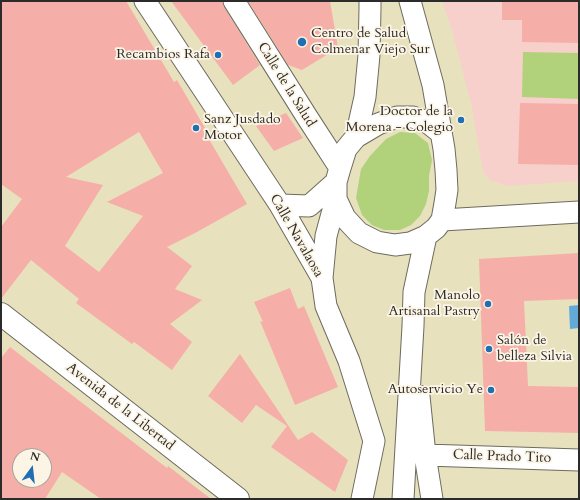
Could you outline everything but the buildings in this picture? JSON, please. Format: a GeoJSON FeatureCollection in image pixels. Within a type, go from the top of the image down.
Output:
{"type":"FeatureCollection","features":[{"type":"Feature","properties":{"kind":"street","name":"Calle Navalaosa"},"geometry":{"type":"LineString","coordinates":[[145,1],[280,205],[322,278],[326,306],[349,361],[374,441],[362,499]]}},
{"type":"Feature","properties":{"kind":"street","name":"Calle de la Salud"},"geometry":{"type":"LineString","coordinates":[[234,1],[298,104],[337,183]]}},
{"type":"Feature","properties":{"kind":"street"},"geometry":{"type":"LineString","coordinates":[[356,137],[366,90],[369,55],[370,1]]}},
{"type":"Feature","properties":{"kind":"street"},"geometry":{"type":"LineString","coordinates":[[337,183],[345,218],[359,234],[377,242],[395,245],[410,243],[426,236],[436,228],[442,220],[447,190],[441,133],[433,85],[410,1]]}},
{"type":"Feature","properties":{"kind":"street"},"geometry":{"type":"LineString","coordinates":[[322,278],[326,236],[346,149],[356,137],[378,124],[397,117],[413,117],[427,122],[441,133]]}},
{"type":"Feature","properties":{"kind":"street"},"geometry":{"type":"LineString","coordinates":[[280,205],[309,206],[337,183]]}},
{"type":"Feature","properties":{"kind":"street"},"geometry":{"type":"LineString","coordinates":[[442,220],[579,212]]}},
{"type":"Feature","properties":{"kind":"street"},"geometry":{"type":"LineString","coordinates":[[403,499],[414,292],[426,236]]}},
{"type":"Feature","properties":{"kind":"street","name":"Avenida de la Libertad"},"geometry":{"type":"LineString","coordinates":[[1,314],[238,499]]}},
{"type":"Feature","properties":{"kind":"street"},"geometry":{"type":"LineString","coordinates":[[413,326],[425,455],[432,499]]}},
{"type":"Feature","properties":{"kind":"street","name":"Calle Prado Tito"},"geometry":{"type":"LineString","coordinates":[[425,455],[579,460]]}},
{"type":"Feature","properties":{"kind":"shaded area"},"geometry":{"type":"Polygon","coordinates":[[[442,1],[579,1],[579,181],[508,186],[491,181],[483,172],[472,107],[451,27],[442,1]]]}},
{"type":"Feature","properties":{"kind":"green space"},"geometry":{"type":"Polygon","coordinates":[[[523,52],[579,53],[579,99],[522,97],[523,52]]]}},
{"type":"Feature","properties":{"kind":"green space"},"geometry":{"type":"Polygon","coordinates":[[[400,132],[415,133],[428,143],[432,160],[429,176],[429,191],[426,204],[420,216],[411,225],[400,230],[384,230],[372,225],[362,215],[356,198],[361,169],[370,156],[386,139],[400,132]]]}},
{"type":"Feature","properties":{"kind":"water"},"geometry":{"type":"Polygon","coordinates":[[[579,305],[579,328],[570,329],[569,306],[579,305]]]}},
{"type":"Feature","properties":{"kind":"place","name":"Centro de Salud Colmenar Viejo Sur"},"geometry":{"type":"Point","coordinates":[302,42]}},
{"type":"Feature","properties":{"kind":"place","name":"Recambios Rafa"},"geometry":{"type":"Point","coordinates":[218,55]}},
{"type":"Feature","properties":{"kind":"place","name":"Doctor de la Morena - Colegio"},"geometry":{"type":"Point","coordinates":[461,120]}},
{"type":"Feature","properties":{"kind":"place","name":"Sanz Jusdado Motor"},"geometry":{"type":"Point","coordinates":[196,128]}},
{"type":"Feature","properties":{"kind":"place","name":"Manolo Artisanal Pastry"},"geometry":{"type":"Point","coordinates":[488,304]}},
{"type":"Feature","properties":{"kind":"place","name":"Salón de belleza Silvia"},"geometry":{"type":"Point","coordinates":[489,349]}},
{"type":"Feature","properties":{"kind":"place","name":"Autoservicio Ye"},"geometry":{"type":"Point","coordinates":[491,390]}}]}
